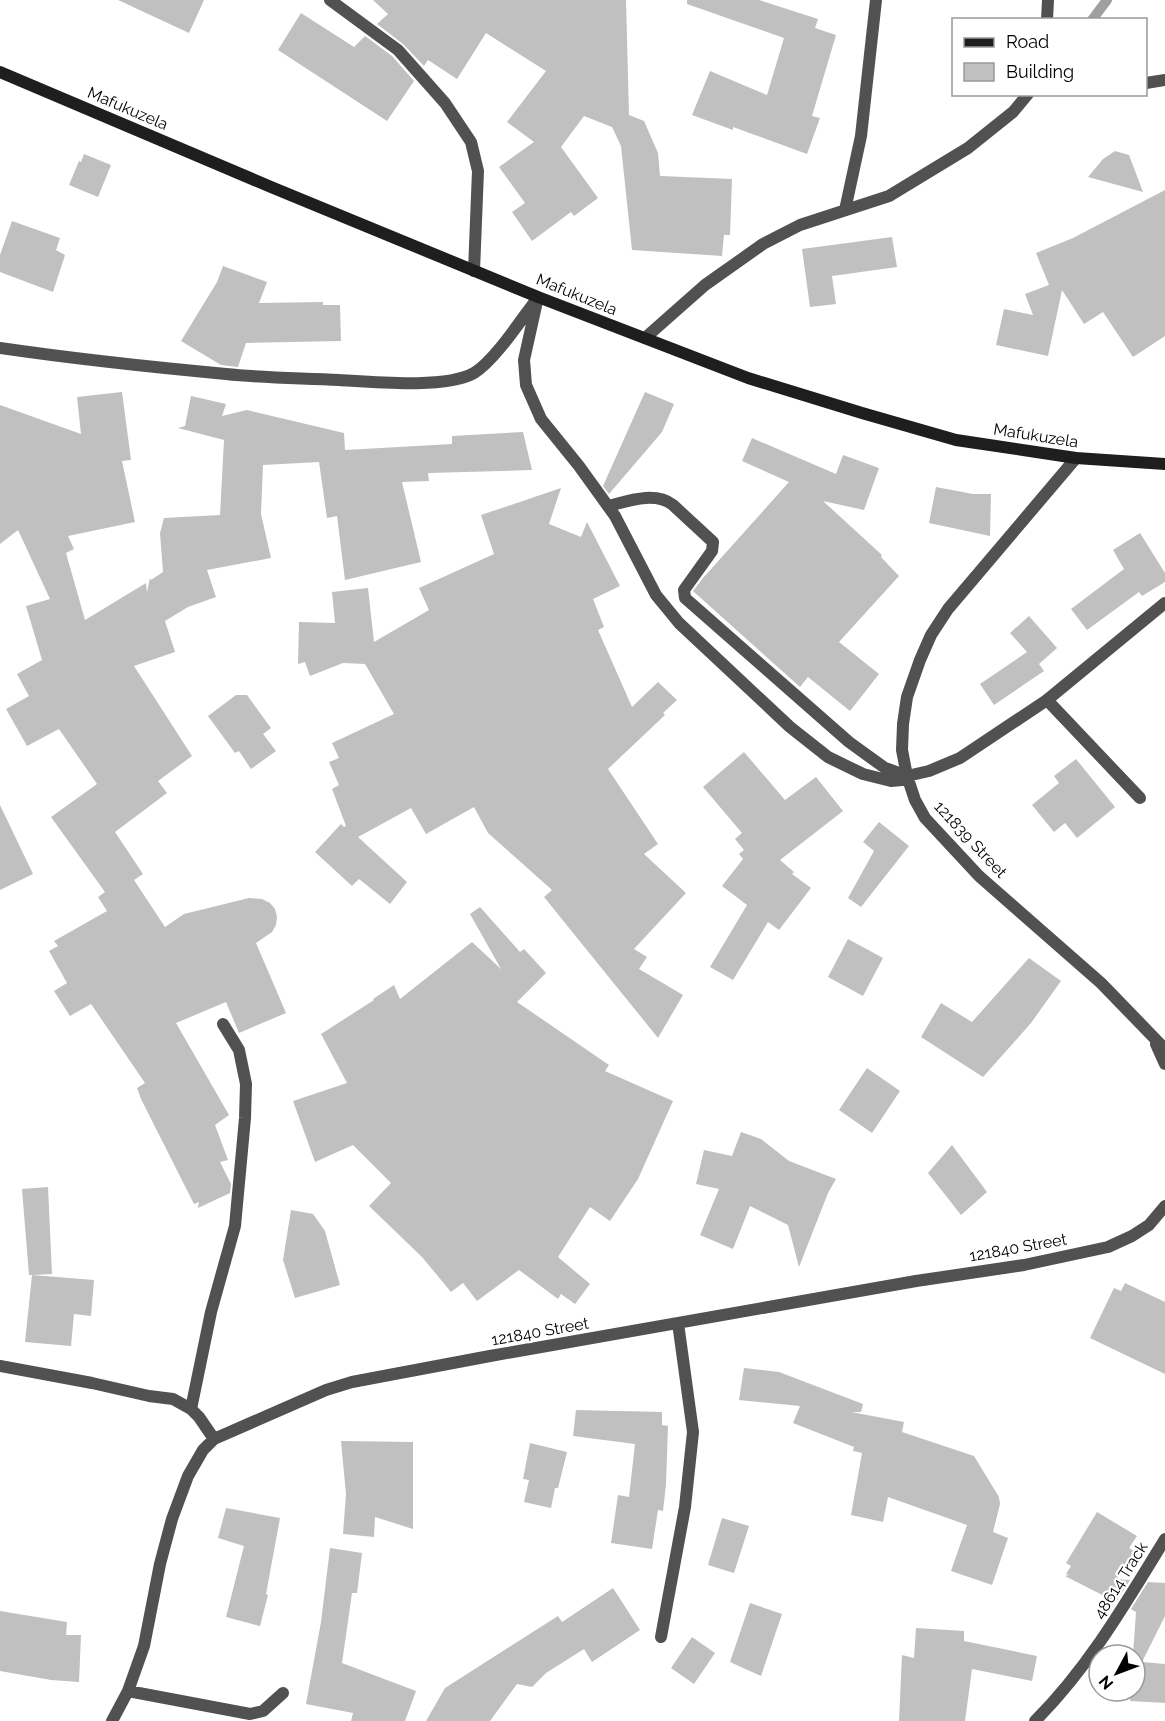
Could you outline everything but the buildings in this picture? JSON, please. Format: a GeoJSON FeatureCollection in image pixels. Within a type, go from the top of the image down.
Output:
{"type":"FeatureCollection","features":[{"type":"Feature","properties":{"kind":"main road","name":"Mafukuzela"},"geometry":{"type":"LineString","coordinates":[[0,72],[474,271],[748,378],[956,440],[1076,458],[1165,464]]}},
{"type":"Feature","properties":{"kind":"street"},"geometry":{"type":"LineString","coordinates":[[330,0],[398,50],[445,103],[471,142],[478,171],[474,271]]}},
{"type":"Feature","properties":{"kind":"street"},"geometry":{"type":"LineString","coordinates":[[845,210],[861,136],[876,0]]}},
{"type":"Feature","properties":{"kind":"street"},"geometry":{"type":"LineString","coordinates":[[1047,18],[1048,0]]}},
{"type":"Feature","properties":{"kind":"street"},"geometry":{"type":"LineString","coordinates":[[1147,82],[1165,80]]}},
{"type":"Feature","properties":{"kind":"street"},"geometry":{"type":"LineString","coordinates":[[645,338],[705,285],[763,244],[800,225],[889,196],[969,148],[1013,112],[1026,96]]}},
{"type":"Feature","properties":{"kind":"street"},"geometry":{"type":"LineString","coordinates":[[0,348],[228,375],[378,382],[440,382],[462,378],[474,373],[487,363],[538,297]]}},
{"type":"Feature","properties":{"kind":"street"},"geometry":{"type":"LineString","coordinates":[[538,297],[524,360],[526,385],[541,419],[615,516],[656,595],[679,623],[790,727],[828,757],[864,774],[891,781],[902,780],[907,776],[929,771],[960,758],[1047,700],[1165,603]]}},
{"type":"Feature","properties":{"kind":"street","name":"121839 Street"},"geometry":{"type":"LineString","coordinates":[[1076,458],[948,609],[931,635],[907,697],[902,750],[915,800],[925,818],[979,876],[1101,983],[1165,1049]]}},
{"type":"Feature","properties":{"kind":"street"},"geometry":{"type":"LineString","coordinates":[[608,506],[642,498],[667,500],[674,505],[713,542],[712,551],[684,590],[685,598],[849,742],[885,768],[907,776]]}},
{"type":"Feature","properties":{"kind":"street"},"geometry":{"type":"LineString","coordinates":[[1047,700],[1140,798]]}},
{"type":"Feature","properties":{"kind":"street"},"geometry":{"type":"LineString","coordinates":[[191,1409],[212,1312],[235,1226],[245,1118],[246,1084],[239,1050],[223,1024]]}},
{"type":"Feature","properties":{"kind":"street"},"geometry":{"type":"LineString","coordinates":[[1153,1037],[1165,1064]]}},
{"type":"Feature","properties":{"kind":"street","name":"121840 Street"},"geometry":{"type":"LineString","coordinates":[[112,1721],[128,1691],[144,1646],[160,1564],[172,1519],[188,1476],[203,1450],[214,1439],[326,1390],[352,1382],[916,1281],[1024,1265],[1108,1247],[1149,1225],[1165,1206]]}},
{"type":"Feature","properties":{"kind":"street"},"geometry":{"type":"LineString","coordinates":[[661,1637],[685,1507],[693,1432],[678,1323]]}},
{"type":"Feature","properties":{"kind":"street"},"geometry":{"type":"LineString","coordinates":[[0,1366],[173,1399],[191,1409],[214,1439]]}},
{"type":"Feature","properties":{"kind":"street","name":"48614 Track"},"geometry":{"type":"LineString","coordinates":[[1035,1721],[1068,1686],[1102,1639],[1165,1539]]}},
{"type":"Feature","properties":{"kind":"street"},"geometry":{"type":"LineString","coordinates":[[128,1691],[250,1714],[262,1711],[283,1693]]}},
{"type":"Feature","properties":{"kind":"waterway"},"geometry":{"type":"LineString","coordinates":[[1094,18],[1107,0]]}}]}
